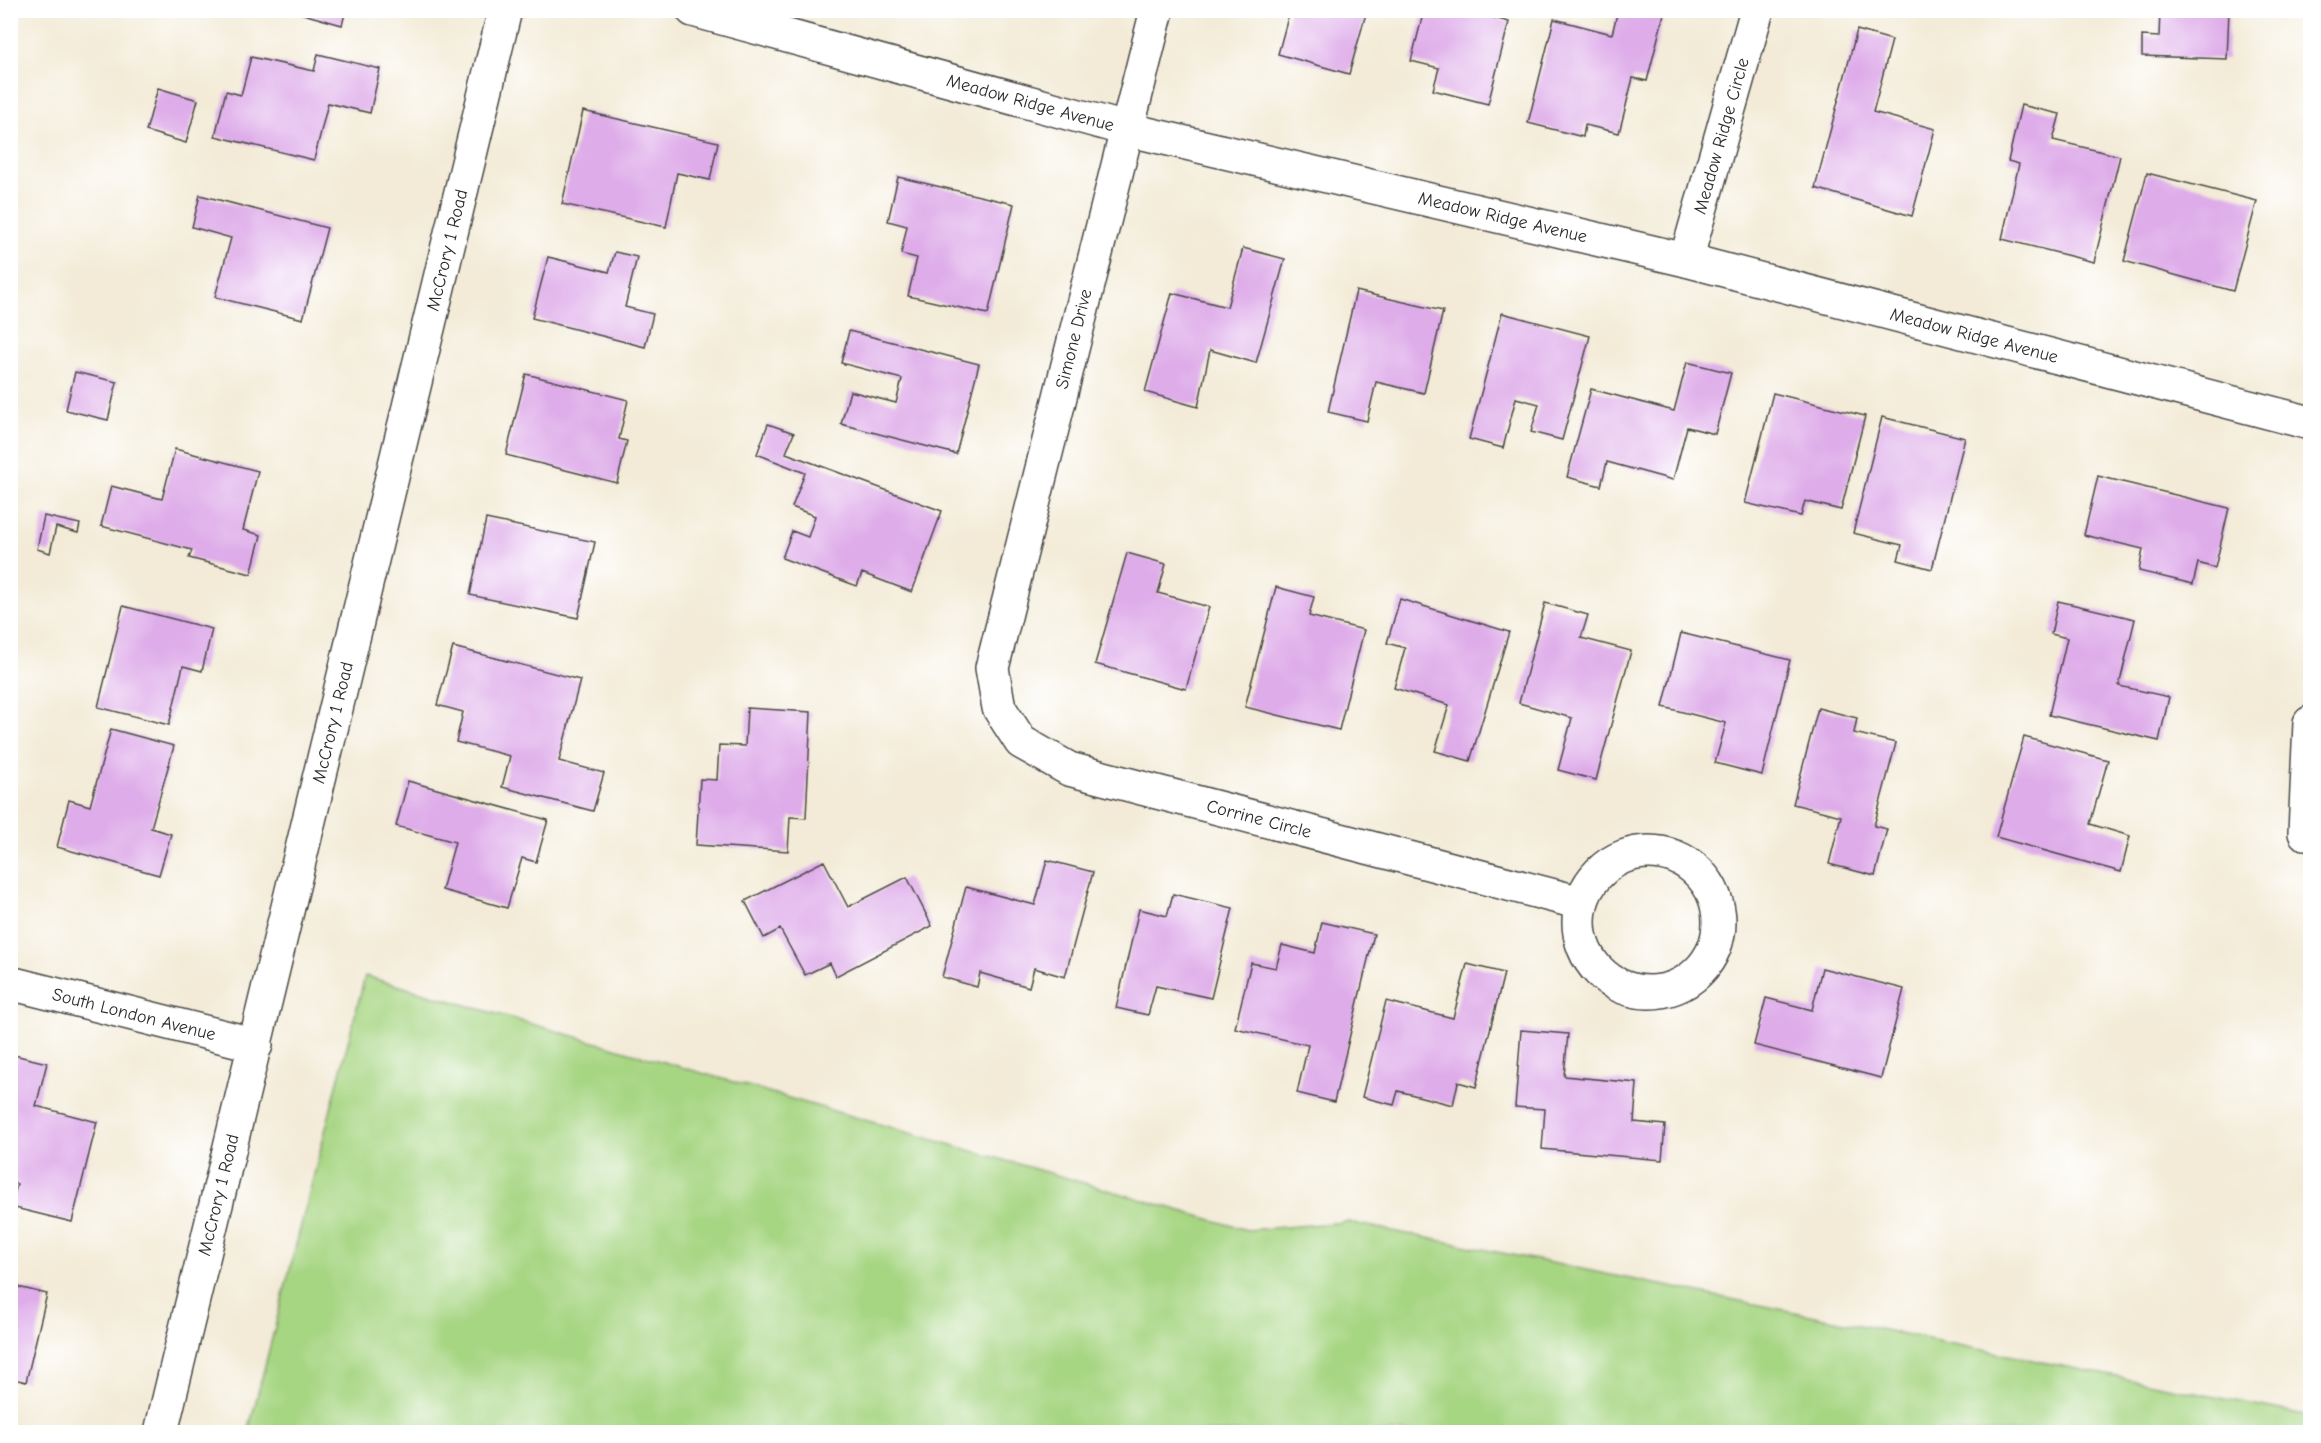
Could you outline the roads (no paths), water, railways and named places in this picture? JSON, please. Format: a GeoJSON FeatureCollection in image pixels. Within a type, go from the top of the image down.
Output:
{"type":"FeatureCollection","features":[{"type":"Feature","properties":{"kind":"street","name":"McCrory 1 Road"},"geometry":{"type":"LineString","coordinates":[[161,1432],[505,10]]}},
{"type":"Feature","properties":{"kind":"street","name":"Meadow Ridge Avenue"},"geometry":{"type":"LineString","coordinates":[[693,10],[1126,129],[1686,260],[2310,423]]}},
{"type":"Feature","properties":{"kind":"street","name":"Simone Drive"},"geometry":{"type":"LineString","coordinates":[[992,668],[1157,10]]}},
{"type":"Feature","properties":{"kind":"street","name":"Meadow Ridge Circle"},"geometry":{"type":"LineString","coordinates":[[1686,260],[1757,10]]}},
{"type":"Feature","properties":{"kind":"street","name":"Corrine Circle"},"geometry":{"type":"LineString","coordinates":[[992,668],[999,708],[1021,742],[1069,769],[1581,903]]}},
{"type":"Feature","properties":{"kind":"street"},"geometry":{"type":"LineString","coordinates":[[2304,833],[2310,723]]}},
{"type":"Feature","properties":{"kind":"street"},"geometry":{"type":"LineString","coordinates":[[1651,852],[1672,856],[1692,867],[1707,884],[1716,904],[1718,916],[1719,927],[1714,948],[1703,967],[1685,982],[1663,991],[1639,991],[1616,984],[1597,970],[1584,950],[1579,927],[1581,903],[1591,881],[1608,865],[1629,855],[1651,852]]}},
{"type":"Feature","properties":{"kind":"street","name":"South London Avenue"},"geometry":{"type":"LineString","coordinates":[[10,983],[256,1045]]}}]}
